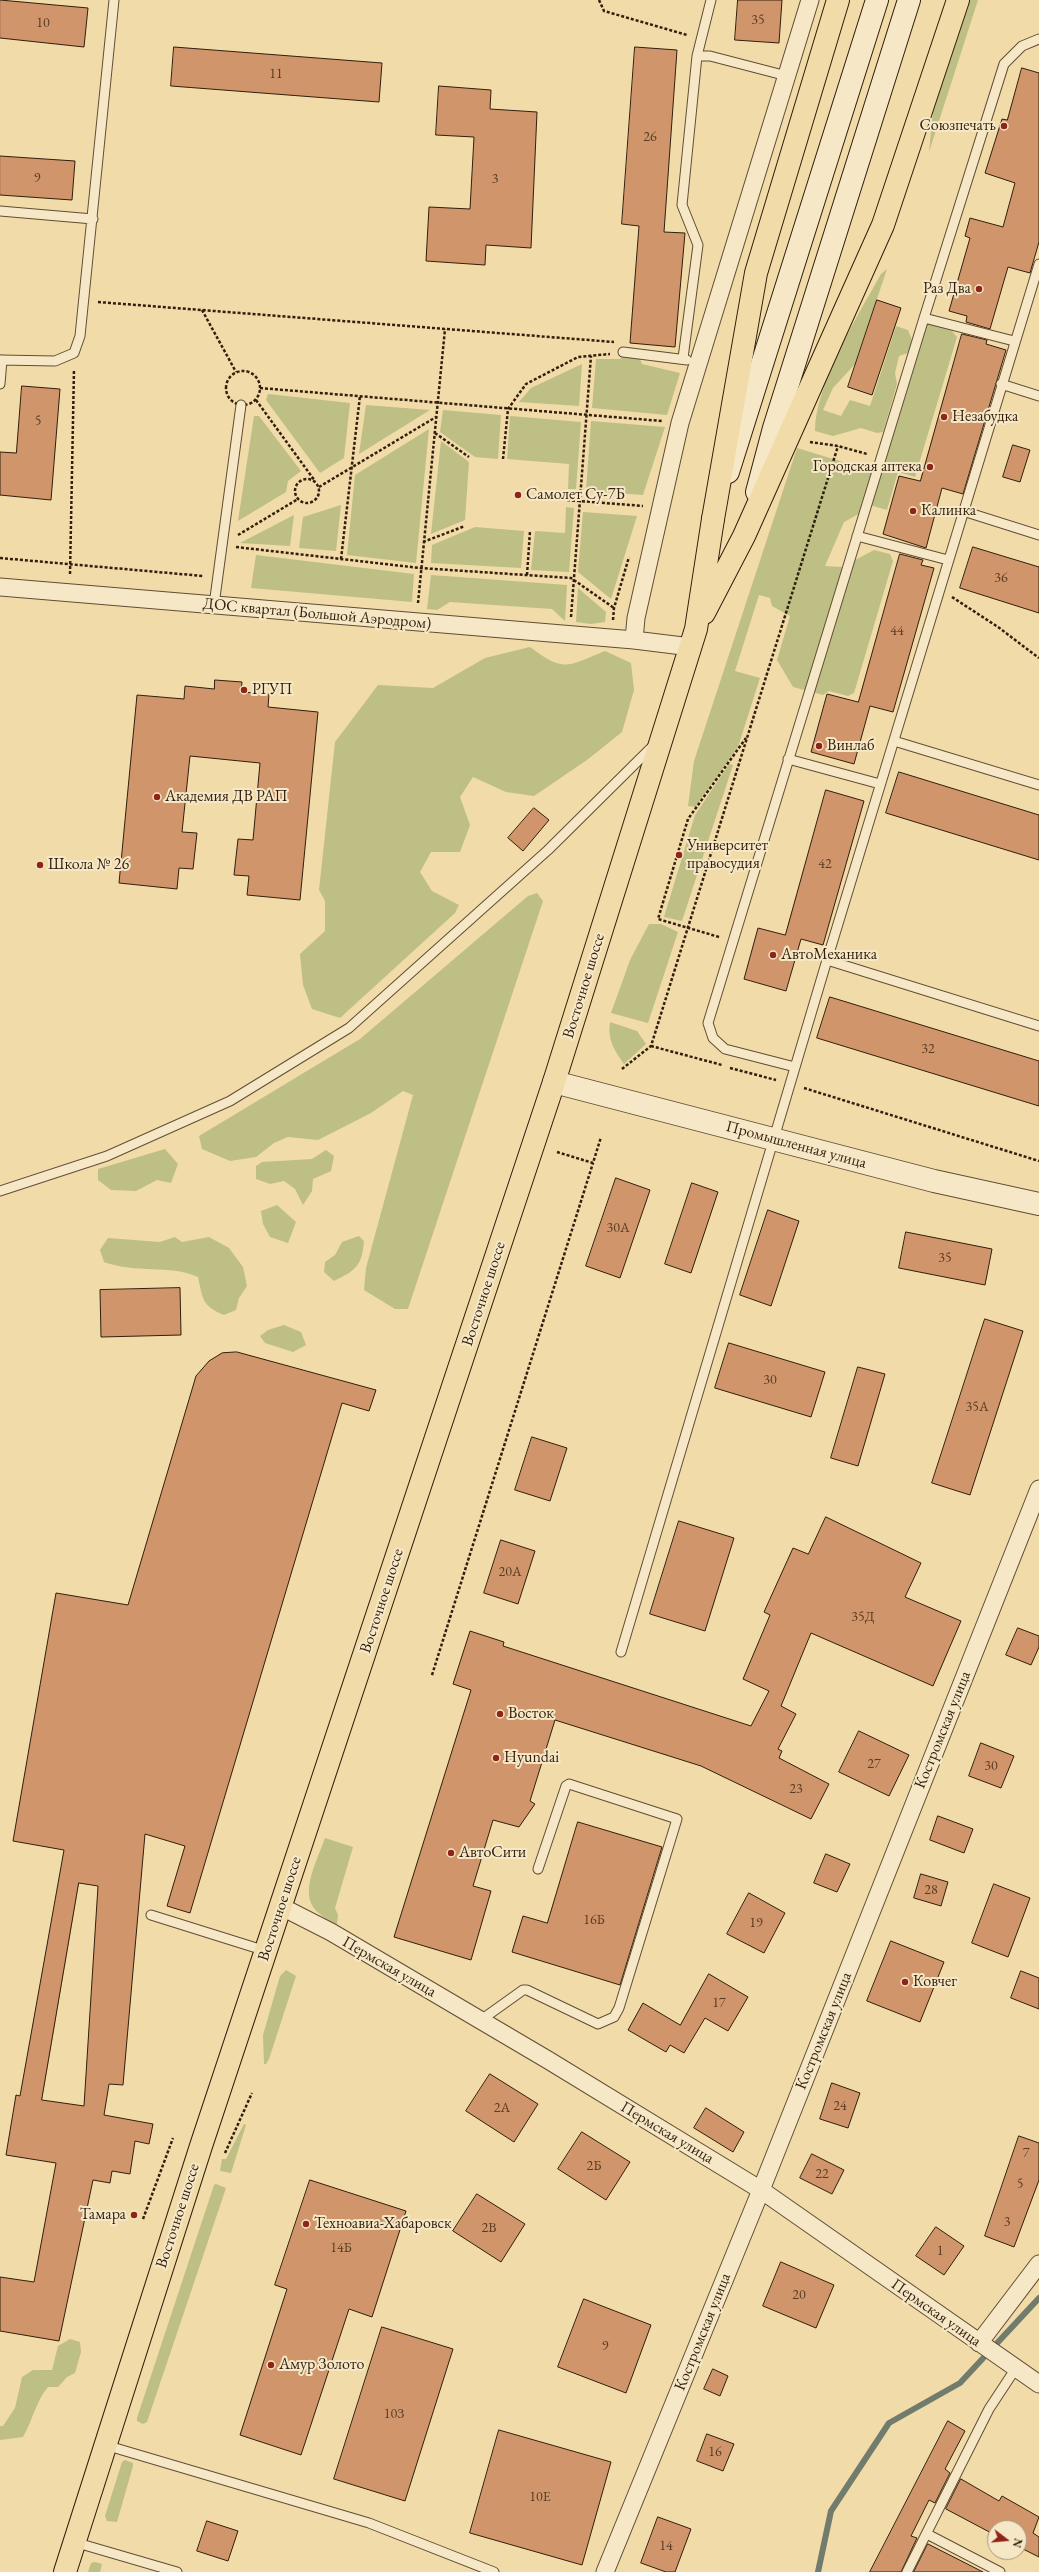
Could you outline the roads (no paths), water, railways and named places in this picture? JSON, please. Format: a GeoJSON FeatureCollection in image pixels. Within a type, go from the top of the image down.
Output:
{"type":"FeatureCollection","features":[{"type":"Feature","properties":{"kind":"main road"},"geometry":{"type":"LineString","coordinates":[[694,638],[756,273],[838,0]]}},
{"type":"Feature","properties":{"kind":"main road"},"geometry":{"type":"LineString","coordinates":[[713,519],[877,0]]}},
{"type":"Feature","properties":{"kind":"main road"},"geometry":{"type":"LineString","coordinates":[[744,536],[774,428],[909,0]]}},
{"type":"Feature","properties":{"kind":"main road"},"geometry":{"type":"LineString","coordinates":[[694,638],[744,536],[883,225],[958,0]]}},
{"type":"Feature","properties":{"kind":"main road","name":"Восточное шоссе"},"geometry":{"type":"LineString","coordinates":[[65,2572],[280,1906],[554,1082],[694,638]]}},
{"type":"Feature","properties":{"kind":"main road","name":"Промышленная улица"},"geometry":{"type":"LineString","coordinates":[[554,1082],[934,1181],[1039,1204]]}},
{"type":"Feature","properties":{"kind":"street"},"geometry":{"type":"LineString","coordinates":[[634,640],[636,618],[680,423],[690,361],[810,0]]}},
{"type":"Feature","properties":{"kind":"street","name":"ДОС квартал (Большой Аэродром)"},"geometry":{"type":"LineString","coordinates":[[0,587],[634,640],[694,638]]}},
{"type":"Feature","properties":{"kind":"street","name":"Костромская улица"},"geometry":{"type":"LineString","coordinates":[[605,2572],[761,2190],[1039,1489]]}},
{"type":"Feature","properties":{"kind":"street","name":"Пермская улица"},"geometry":{"type":"LineString","coordinates":[[280,1906],[330,1932],[481,2020],[761,2190],[1039,2384]]}},
{"type":"Feature","properties":{"kind":"street"},"geometry":{"type":"LineString","coordinates":[[979,2343],[1039,2264]]}},
{"type":"Feature","properties":{"kind":"lane"},"geometry":{"type":"LineString","coordinates":[[0,384],[1,360],[55,361],[74,353],[80,336],[114,0]]}},
{"type":"Feature","properties":{"kind":"lane"},"geometry":{"type":"LineString","coordinates":[[622,352],[690,361],[698,245],[682,205],[697,56],[711,0]]}},
{"type":"Feature","properties":{"kind":"lane"},"geometry":{"type":"LineString","coordinates":[[794,1067],[725,1049],[714,1038],[708,1023],[924,318],[1004,64],[1022,46],[1039,39]]}},
{"type":"Feature","properties":{"kind":"lane"},"geometry":{"type":"LineString","coordinates":[[697,56],[710,56],[786,76]]}},
{"type":"Feature","properties":{"kind":"lane"},"geometry":{"type":"LineString","coordinates":[[0,211],[93,219]]}},
{"type":"Feature","properties":{"kind":"lane"},"geometry":{"type":"LineString","coordinates":[[621,1652],[794,1067],[1014,341],[1039,264]]}},
{"type":"Feature","properties":{"kind":"lane"},"geometry":{"type":"LineString","coordinates":[[924,318],[1014,341]]}},
{"type":"Feature","properties":{"kind":"lane"},"geometry":{"type":"LineString","coordinates":[[1001,384],[1039,396]]}},
{"type":"Feature","properties":{"kind":"lane"},"geometry":{"type":"LineString","coordinates":[[214,605],[241,405]]}},
{"type":"Feature","properties":{"kind":"lane"},"geometry":{"type":"LineString","coordinates":[[963,511],[1039,535]]}},
{"type":"Feature","properties":{"kind":"lane"},"geometry":{"type":"LineString","coordinates":[[857,536],[948,560]]}},
{"type":"Feature","properties":{"kind":"lane"},"geometry":{"type":"LineString","coordinates":[[0,1191],[107,1156],[230,1101],[349,1028],[548,850],[662,737]]}},
{"type":"Feature","properties":{"kind":"lane"},"geometry":{"type":"LineString","coordinates":[[894,740],[1039,785]]}},
{"type":"Feature","properties":{"kind":"lane"},"geometry":{"type":"LineString","coordinates":[[788,759],[880,784]]}},
{"type":"Feature","properties":{"kind":"lane"},"geometry":{"type":"LineString","coordinates":[[827,960],[1039,1026]]}},
{"type":"Feature","properties":{"kind":"lane"},"geometry":{"type":"LineString","coordinates":[[481,2020],[523,1990],[528,1990],[598,2024],[614,2017],[619,2008],[677,1819],[568,1784],[538,1869]]}},
{"type":"Feature","properties":{"kind":"lane"},"geometry":{"type":"LineString","coordinates":[[151,1915],[266,1951]]}},
{"type":"Feature","properties":{"kind":"lane"},"geometry":{"type":"LineString","coordinates":[[907,2572],[989,2408],[1016,2368]]}},
{"type":"Feature","properties":{"kind":"lane"},"geometry":{"type":"LineString","coordinates":[[105,2445],[368,2523],[494,2572]]}},
{"type":"Feature","properties":{"kind":"lane"},"geometry":{"type":"LineString","coordinates":[[927,2534],[1000,2572]]}},
{"type":"Feature","properties":{"kind":"lane"},"geometry":{"type":"LineString","coordinates":[[74,2542],[177,2572]]}},
{"type":"Feature","properties":{"kind":"waterway"},"geometry":{"type":"LineString","coordinates":[[818,2572],[831,2511],[889,2423],[960,2383],[1039,2298]]}},
{"type":"Feature","properties":{"kind":"place","name":"Союзпечать"},"geometry":{"type":"Point","coordinates":[1004,126]}},
{"type":"Feature","properties":{"kind":"place","name":"Раз Два"},"geometry":{"type":"Point","coordinates":[979,289]}},
{"type":"Feature","properties":{"kind":"place","name":"Незабудка"},"geometry":{"type":"Point","coordinates":[944,417]}},
{"type":"Feature","properties":{"kind":"place","name":"Городская аптека"},"geometry":{"type":"Point","coordinates":[930,467]}},
{"type":"Feature","properties":{"kind":"place","name":"Самолет Су-7Б"},"geometry":{"type":"Point","coordinates":[518,495]}},
{"type":"Feature","properties":{"kind":"place","name":"Калинка"},"geometry":{"type":"Point","coordinates":[913,511]}},
{"type":"Feature","properties":{"kind":"place","name":"РГУП"},"geometry":{"type":"Point","coordinates":[244,690]}},
{"type":"Feature","properties":{"kind":"place","name":"Винлаб"},"geometry":{"type":"Point","coordinates":[819,746]}},
{"type":"Feature","properties":{"kind":"place","name":"Академия ДВ РАП"},"geometry":{"type":"Point","coordinates":[157,797]}},
{"type":"Feature","properties":{"kind":"place","name":"Университет правосудия"},"geometry":{"type":"Point","coordinates":[679,855]}},
{"type":"Feature","properties":{"kind":"place","name":"Школа № 26"},"geometry":{"type":"Point","coordinates":[40,865]}},
{"type":"Feature","properties":{"kind":"place","name":"АвтоМеханика"},"geometry":{"type":"Point","coordinates":[773,955]}},
{"type":"Feature","properties":{"kind":"place","name":"Восток"},"geometry":{"type":"Point","coordinates":[500,1714]}},
{"type":"Feature","properties":{"kind":"place","name":"Hyundai"},"geometry":{"type":"Point","coordinates":[496,1758]}},
{"type":"Feature","properties":{"kind":"place","name":"АвтоСити"},"geometry":{"type":"Point","coordinates":[451,1853]}},
{"type":"Feature","properties":{"kind":"place","name":"Ковчег"},"geometry":{"type":"Point","coordinates":[905,1982]}},
{"type":"Feature","properties":{"kind":"place","name":"Тамара"},"geometry":{"type":"Point","coordinates":[134,2215]}},
{"type":"Feature","properties":{"kind":"place","name":"Техноавиа-Хабаровск"},"geometry":{"type":"Point","coordinates":[306,2224]}},
{"type":"Feature","properties":{"kind":"place","name":"Амур Золото"},"geometry":{"type":"Point","coordinates":[271,2365]}}]}
